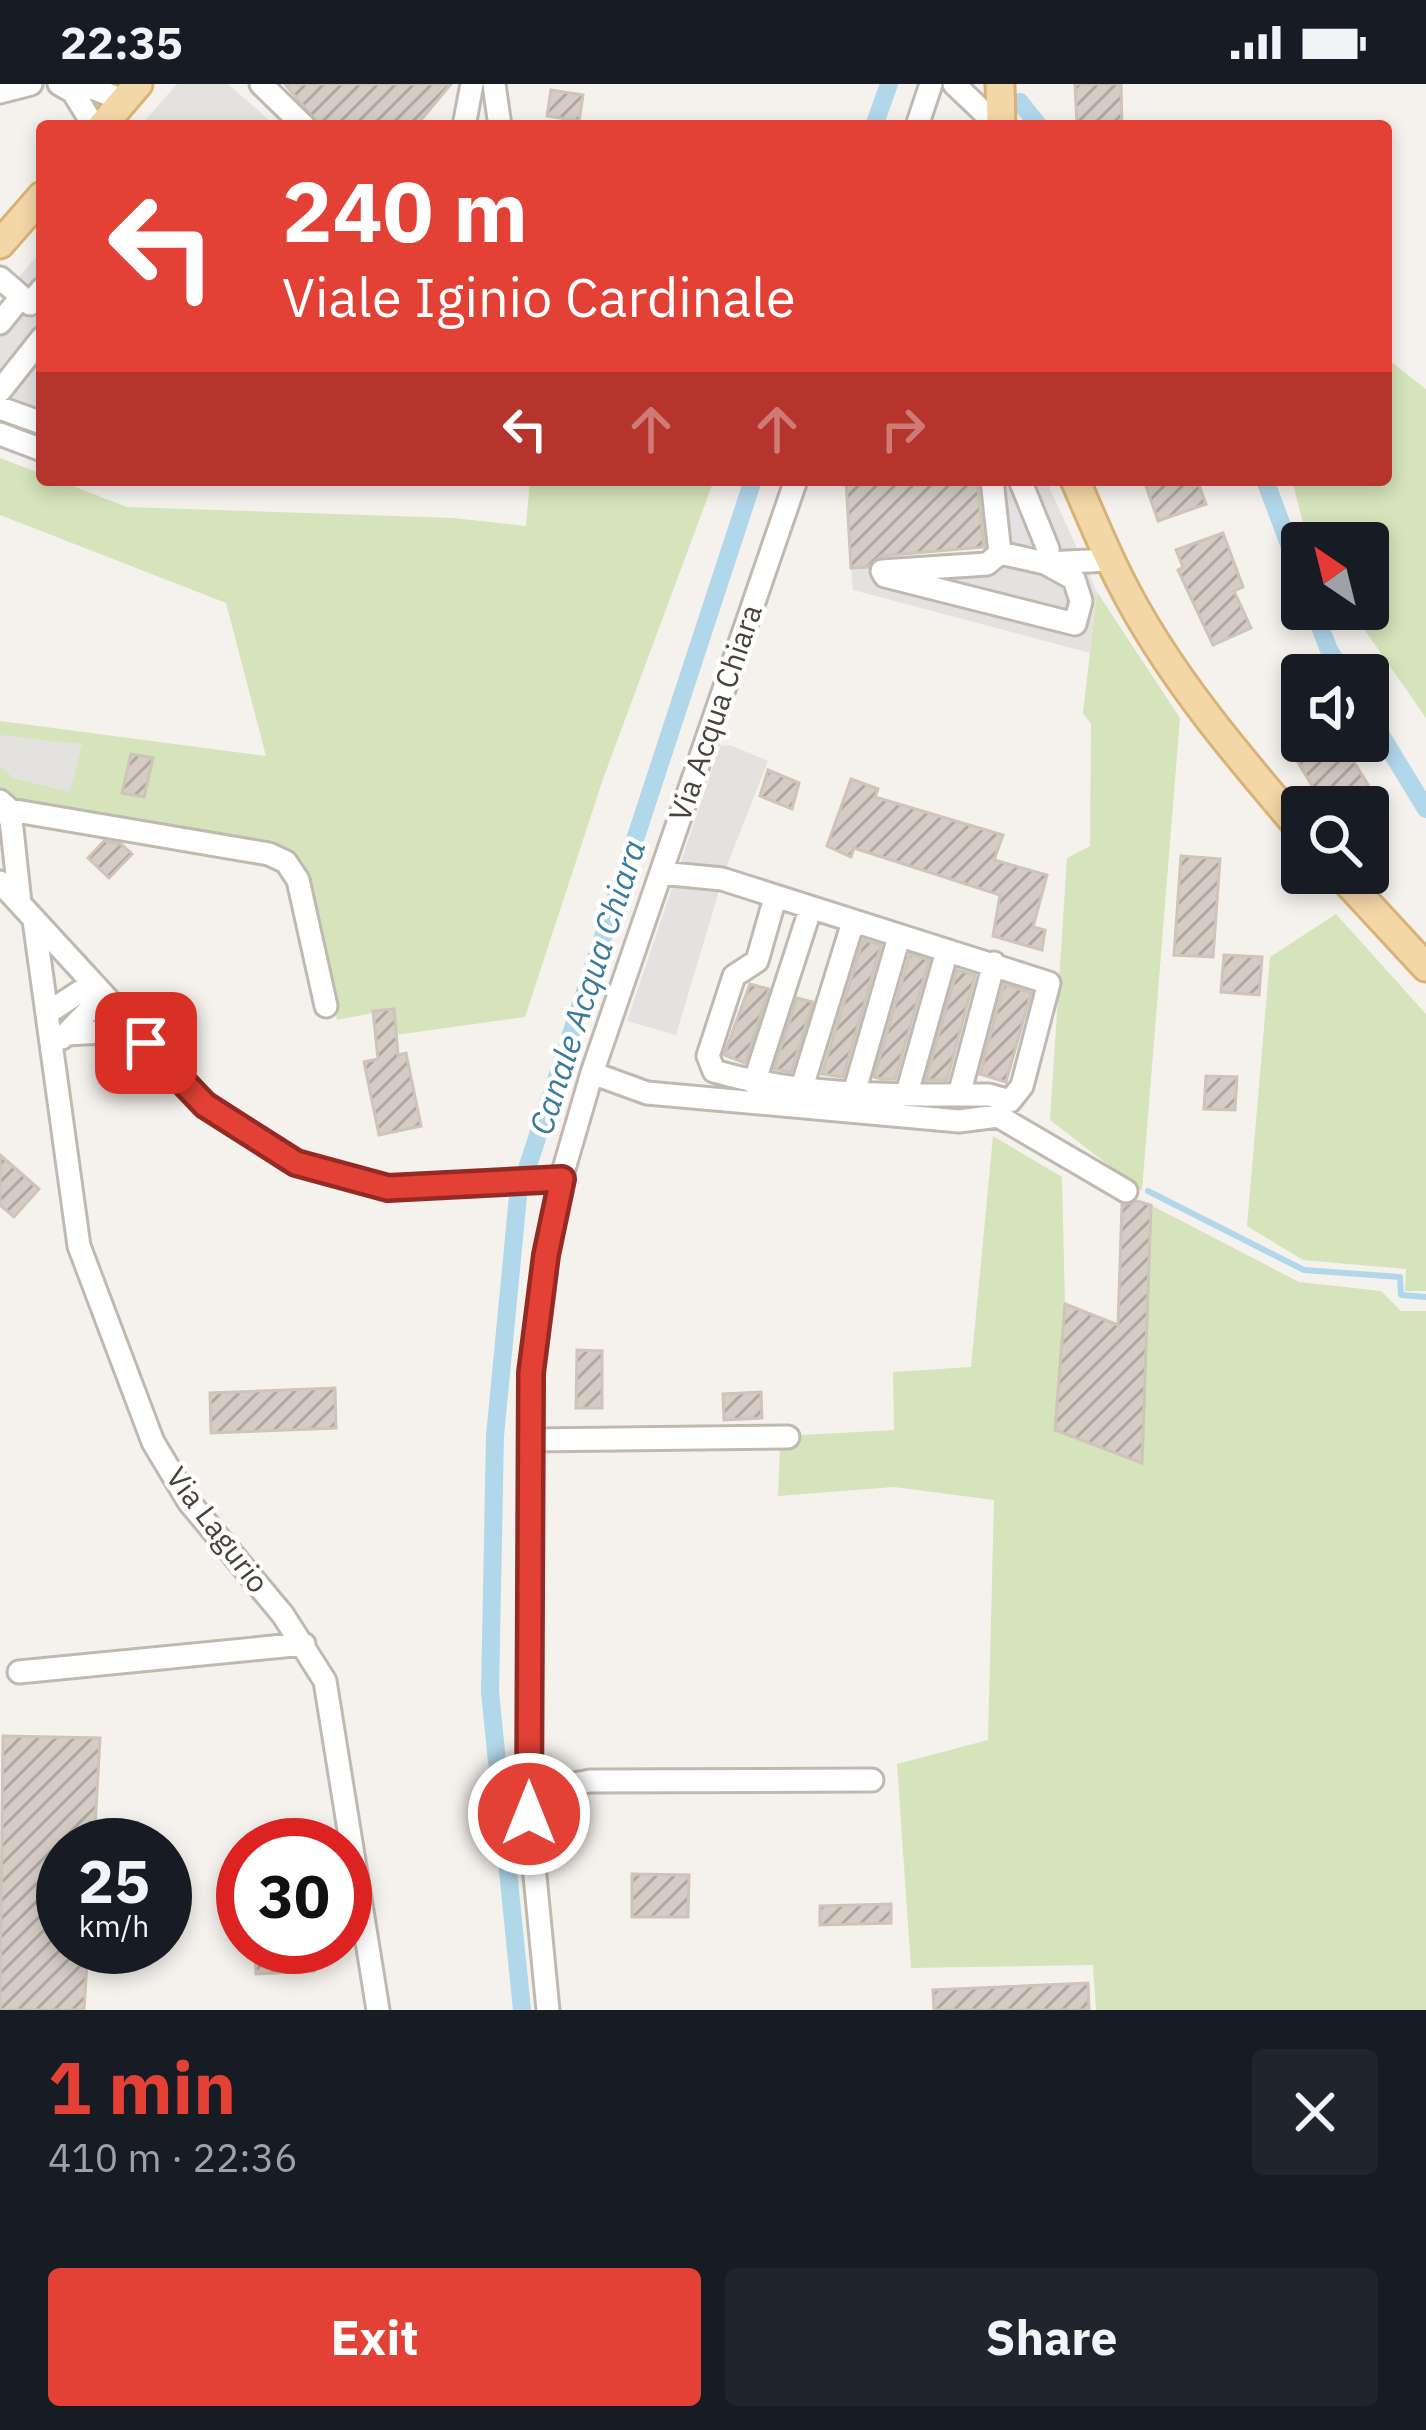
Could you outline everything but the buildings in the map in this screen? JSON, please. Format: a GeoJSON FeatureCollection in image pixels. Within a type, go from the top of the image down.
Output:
{"type":"FeatureCollection","features":[{"type":"Feature","properties":{"kind":"main road"},"geometry":{"type":"LineString","coordinates":[[999,120],[1000,89]]}},
{"type":"Feature","properties":{"kind":"main road"},"geometry":{"type":"LineString","coordinates":[[104,120],[132,92]]}},
{"type":"Feature","properties":{"kind":"main road"},"geometry":{"type":"LineString","coordinates":[[0,244],[36,203]]}},
{"type":"Feature","properties":{"kind":"main road"},"geometry":{"type":"LineString","coordinates":[[1078,486],[1155,640],[1193,696],[1281,805]]}},
{"type":"Feature","properties":{"kind":"main road"},"geometry":{"type":"LineString","coordinates":[[1358,894],[1426,967]]}},
{"type":"Feature","properties":{"kind":"street"},"geometry":{"type":"LineString","coordinates":[[0,92],[31,84]]}},
{"type":"Feature","properties":{"kind":"street"},"geometry":{"type":"LineString","coordinates":[[58,84],[73,92],[94,120]]}},
{"type":"Feature","properties":{"kind":"street"},"geometry":{"type":"LineString","coordinates":[[82,84],[132,92]]}},
{"type":"Feature","properties":{"kind":"street"},"geometry":{"type":"LineString","coordinates":[[261,84],[297,120]]}},
{"type":"Feature","properties":{"kind":"street"},"geometry":{"type":"LineString","coordinates":[[465,120],[472,84]]}},
{"type":"Feature","properties":{"kind":"street"},"geometry":{"type":"LineString","coordinates":[[494,84],[499,120]]}},
{"type":"Feature","properties":{"kind":"street"},"geometry":{"type":"LineString","coordinates":[[921,120],[941,85],[991,120]]}},
{"type":"Feature","properties":{"kind":"street"},"geometry":{"type":"LineString","coordinates":[[0,278],[34,303],[0,323]]}},
{"type":"Feature","properties":{"kind":"street"},"geometry":{"type":"LineString","coordinates":[[0,391],[36,346]]}},
{"type":"Feature","properties":{"kind":"street"},"geometry":{"type":"LineString","coordinates":[[0,408],[36,414]]}},
{"type":"Feature","properties":{"kind":"street"},"geometry":{"type":"LineString","coordinates":[[0,434],[36,448]]}},
{"type":"Feature","properties":{"kind":"street","name":"Via Acqua Chiara"},"geometry":{"type":"LineString","coordinates":[[548,2010],[529,1814],[531,1373],[552,1180],[794,486]]}},
{"type":"Feature","properties":{"kind":"street"},"geometry":{"type":"LineString","coordinates":[[993,486],[1000,553]]}},
{"type":"Feature","properties":{"kind":"street"},"geometry":{"type":"LineString","coordinates":[[1022,486],[1048,549],[1045,563]]}},
{"type":"Feature","properties":{"kind":"street"},"geometry":{"type":"LineString","coordinates":[[1000,553],[987,564],[882,571],[885,576],[1075,624],[1082,601],[1075,580],[1045,563]]}},
{"type":"Feature","properties":{"kind":"street"},"geometry":{"type":"LineString","coordinates":[[1000,553],[1045,563],[1111,560]]}},
{"type":"Feature","properties":{"kind":"street","name":"Via Lagurio"},"geometry":{"type":"LineString","coordinates":[[326,1006],[298,880],[286,862],[269,854],[3,808],[6,839],[60,1041],[66,1174],[79,1246],[153,1442],[189,1502],[304,1644],[326,1681],[378,2010]]}},
{"type":"Feature","properties":{"kind":"street"},"geometry":{"type":"LineString","coordinates":[[661,873],[722,880],[1049,983],[1022,1086],[1010,1101],[989,1095],[854,1093],[754,1083],[714,1072],[708,1056],[734,976],[757,961],[776,898]]}},
{"type":"Feature","properties":{"kind":"street"},"geometry":{"type":"LineString","coordinates":[[0,882],[205,1105],[296,1163],[388,1188],[552,1180]]}},
{"type":"Feature","properties":{"kind":"street"},"geometry":{"type":"LineString","coordinates":[[754,1083],[810,910]]}},
{"type":"Feature","properties":{"kind":"street"},"geometry":{"type":"LineString","coordinates":[[802,1087],[853,922]]}},
{"type":"Feature","properties":{"kind":"street"},"geometry":{"type":"LineString","coordinates":[[854,1093],[899,937]]}},
{"type":"Feature","properties":{"kind":"street"},"geometry":{"type":"LineString","coordinates":[[907,1093],[947,951]]}},
{"type":"Feature","properties":{"kind":"street"},"geometry":{"type":"LineString","coordinates":[[959,1095],[994,963]]}},
{"type":"Feature","properties":{"kind":"street"},"geometry":{"type":"LineString","coordinates":[[49,1012],[98,989]]}},
{"type":"Feature","properties":{"kind":"street"},"geometry":{"type":"LineString","coordinates":[[60,1041],[98,989]]}},
{"type":"Feature","properties":{"kind":"street"},"geometry":{"type":"LineString","coordinates":[[60,1041],[105,1032],[146,1043]]}},
{"type":"Feature","properties":{"kind":"street"},"geometry":{"type":"LineString","coordinates":[[592,1072],[647,1093],[958,1120],[998,1116],[1126,1191]]}},
{"type":"Feature","properties":{"kind":"street"},"geometry":{"type":"LineString","coordinates":[[531,1440],[788,1437]]}},
{"type":"Feature","properties":{"kind":"street"},"geometry":{"type":"LineString","coordinates":[[19,1672],[304,1644]]}},
{"type":"Feature","properties":{"kind":"street"},"geometry":{"type":"LineString","coordinates":[[529,1814],[566,1814],[574,1784],[590,1781],[872,1780]]}},
{"type":"Feature","properties":{"kind":"green space"},"geometry":{"type":"Polygon","coordinates":[[[1392,363],[1426,389],[1426,718],[1389,665],[1389,654],[1381,654],[1365,630],[1389,630],[1389,522],[1303,522],[1294,486],[1392,486],[1392,363]]]}},
{"type":"Feature","properties":{"kind":"green space"},"geometry":{"type":"Polygon","coordinates":[[[0,458],[36,472],[36,486],[73,486],[127,507],[453,518],[526,526],[529,486],[712,486],[603,779],[525,1017],[396,1035],[393,1009],[337,1020],[302,865],[285,851],[16,804],[0,788],[0,721],[266,756],[226,603],[0,515],[0,458]]]}},
{"type":"Feature","properties":{"kind":"green space"},"geometry":{"type":"Polygon","coordinates":[[[1097,592],[1180,718],[1142,1191],[1050,1120],[1067,858],[1090,846],[1091,724],[1083,713],[1097,592]]]}},
{"type":"Feature","properties":{"kind":"green space"},"geometry":{"type":"Polygon","coordinates":[[[1336,914],[1426,1014],[1426,1291],[1405,1291],[1406,1269],[1303,1260],[1247,1226],[1270,957],[1336,914]]]}},
{"type":"Feature","properties":{"kind":"green space"},"geometry":{"type":"Polygon","coordinates":[[[993,1136],[1062,1177],[1065,1304],[1056,1430],[1142,1462],[1151,1205],[1299,1282],[1381,1291],[1401,1311],[1426,1311],[1426,2010],[1096,2010],[1093,1965],[911,1968],[897,1764],[988,1740],[994,1500],[894,1487],[778,1496],[780,1448],[801,1435],[894,1430],[893,1372],[971,1367],[993,1136]]]}},
{"type":"Feature","properties":{"kind":"shaded area"},"geometry":{"type":"Polygon","coordinates":[[[177,84],[228,84],[269,120],[145,120],[177,84]]]}},
{"type":"Feature","properties":{"kind":"shaded area"},"geometry":{"type":"Polygon","coordinates":[[[36,257],[36,436],[0,423],[0,312],[5,306],[1,297],[36,257]]]}},
{"type":"Feature","properties":{"kind":"shaded area"},"geometry":{"type":"Polygon","coordinates":[[[980,486],[1049,486],[1097,592],[1090,653],[853,590],[851,568],[984,558],[980,486]]]}},
{"type":"Feature","properties":{"kind":"shaded area"},"geometry":{"type":"Polygon","coordinates":[[[0,735],[82,744],[70,792],[13,778],[0,766],[0,735]]]}},
{"type":"Feature","properties":{"kind":"shaded area"},"geometry":{"type":"Polygon","coordinates":[[[730,745],[768,761],[726,868],[676,1035],[627,1021],[720,746],[730,745]]]}},
{"type":"Feature","properties":{"kind":"waterway","name":"Canale Acqua Chiara"},"geometry":{"type":"LineString","coordinates":[[876,120],[889,84]]}},
{"type":"Feature","properties":{"kind":"waterway"},"geometry":{"type":"LineString","coordinates":[[1020,102],[1034,120]]}},
{"type":"Feature","properties":{"kind":"waterway","name":"Canale Acqua Chiara"},"geometry":{"type":"LineString","coordinates":[[522,2010],[490,1692],[495,1436],[518,1196],[751,486]]}},
{"type":"Feature","properties":{"kind":"waterway"},"geometry":{"type":"LineString","coordinates":[[1267,486],[1281,523]]}},
{"type":"Feature","properties":{"kind":"waterway"},"geometry":{"type":"LineString","coordinates":[[1321,630],[1331,654]]}},
{"type":"Feature","properties":{"kind":"waterway"},"geometry":{"type":"LineString","coordinates":[[1389,748],[1426,809]]}},
{"type":"Feature","properties":{"kind":"waterway"},"geometry":{"type":"LineString","coordinates":[[1148,1191],[1304,1270],[1400,1277],[1401,1295],[1426,1297]]}},
{"type":"Feature","properties":{"kind":"route"},"geometry":{"type":"LineString","coordinates":[[146,1043],[205,1105],[296,1163],[388,1188],[562,1179],[546,1255],[531,1373],[529,1814]]}}]}
